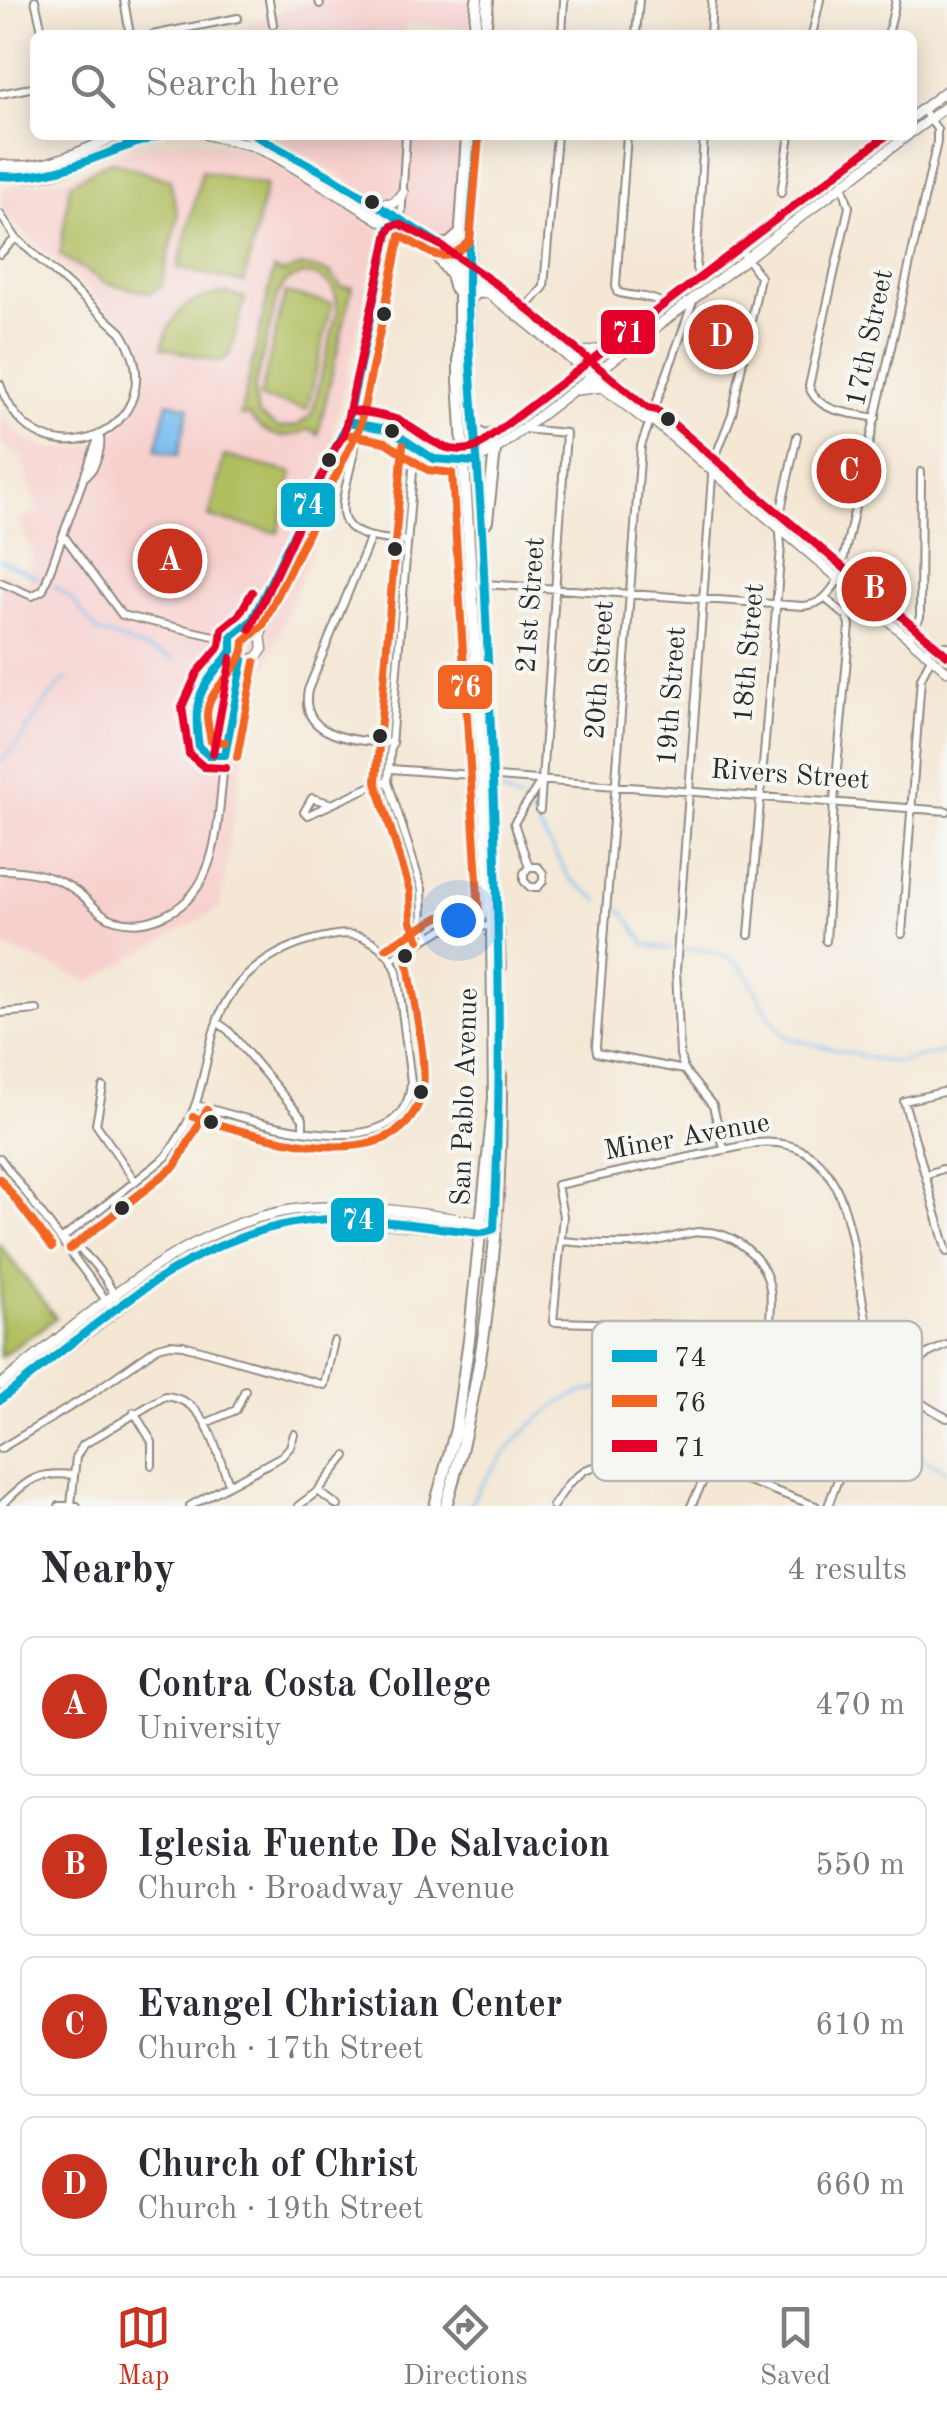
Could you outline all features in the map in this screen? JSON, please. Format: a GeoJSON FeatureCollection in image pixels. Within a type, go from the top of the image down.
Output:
{"type":"FeatureCollection","features":[{"type":"Feature","properties":{"kind":"main road"},"geometry":{"type":"LineString","coordinates":[[474,30],[476,0]]}},
{"type":"Feature","properties":{"kind":"main road"},"geometry":{"type":"LineString","coordinates":[[485,30],[488,0]]}},
{"type":"Feature","properties":{"kind":"main road"},"geometry":{"type":"LineString","coordinates":[[917,112],[947,90]]}},
{"type":"Feature","properties":{"kind":"main road"},"geometry":{"type":"LineString","coordinates":[[917,129],[947,106]]}},
{"type":"Feature","properties":{"kind":"main road"},"geometry":{"type":"LineString","coordinates":[[0,165],[24,168],[51,164],[108,140]]}},
{"type":"Feature","properties":{"kind":"main road"},"geometry":{"type":"LineString","coordinates":[[0,176],[27,178],[64,172],[119,146],[142,140]]}},
{"type":"Feature","properties":{"kind":"main road"},"geometry":{"type":"LineString","coordinates":[[231,140],[275,156],[400,236],[438,250],[463,301],[475,292],[488,292]]}},
{"type":"Feature","properties":{"kind":"main road"},"geometry":{"type":"LineString","coordinates":[[265,140],[401,220],[568,348],[588,371]]}},
{"type":"Feature","properties":{"kind":"main road","name":"San Pablo Avenue"},"geometry":{"type":"LineString","coordinates":[[464,267],[460,233],[472,140]]}},
{"type":"Feature","properties":{"kind":"main road","name":"San Pablo Avenue"},"geometry":{"type":"LineString","coordinates":[[435,1506],[456,1429],[501,1099],[494,776],[478,584],[463,301],[476,161],[474,140]]}},
{"type":"Feature","properties":{"kind":"main road"},"geometry":{"type":"LineString","coordinates":[[471,460],[495,450],[570,392],[612,345],[875,140]]}},
{"type":"Feature","properties":{"kind":"main road"},"geometry":{"type":"LineString","coordinates":[[471,460],[500,433],[694,299],[902,140]]}},
{"type":"Feature","properties":{"kind":"main road"},"geometry":{"type":"LineString","coordinates":[[375,203],[394,203],[404,192]]}},
{"type":"Feature","properties":{"kind":"main road"},"geometry":{"type":"LineString","coordinates":[[438,250],[460,233]]}},
{"type":"Feature","properties":{"kind":"main road"},"geometry":{"type":"LineString","coordinates":[[464,267],[488,292],[522,313],[588,371]]}},
{"type":"Feature","properties":{"kind":"main road"},"geometry":{"type":"LineString","coordinates":[[683,307],[686,298],[700,286],[699,277]]}},
{"type":"Feature","properties":{"kind":"main road","name":"San Pablo Avenue"},"geometry":{"type":"LineString","coordinates":[[446,1506],[479,1350],[494,1099],[492,926],[480,776],[478,584],[482,528],[471,460],[473,428],[463,301]]}},
{"type":"Feature","properties":{"kind":"main road"},"geometry":{"type":"LineString","coordinates":[[568,348],[586,352],[612,345]]}},
{"type":"Feature","properties":{"kind":"main road"},"geometry":{"type":"LineString","coordinates":[[570,392],[587,386],[602,387]]}},
{"type":"Feature","properties":{"kind":"main road"},"geometry":{"type":"LineString","coordinates":[[473,428],[484,436],[500,433]]}},
{"type":"Feature","properties":{"kind":"main road"},"geometry":{"type":"LineString","coordinates":[[482,528],[487,520],[495,450]]}},
{"type":"Feature","properties":{"kind":"main road"},"geometry":{"type":"LineString","coordinates":[[0,1385],[173,1253],[244,1221],[288,1210],[352,1208],[486,1228]]}},
{"type":"Feature","properties":{"kind":"main road"},"geometry":{"type":"LineString","coordinates":[[0,1400],[172,1269],[208,1248],[267,1227],[338,1219],[486,1228]]}},
{"type":"Feature","properties":{"kind":"street"},"geometry":{"type":"LineString","coordinates":[[36,0],[42,30]]}},
{"type":"Feature","properties":{"kind":"street"},"geometry":{"type":"LineString","coordinates":[[124,0],[129,30]]}},
{"type":"Feature","properties":{"kind":"street"},"geometry":{"type":"LineString","coordinates":[[268,0],[273,24]]}},
{"type":"Feature","properties":{"kind":"street"},"geometry":{"type":"LineString","coordinates":[[562,30],[564,0]]}},
{"type":"Feature","properties":{"kind":"street"},"geometry":{"type":"LineString","coordinates":[[636,30],[639,0]]}},
{"type":"Feature","properties":{"kind":"street"},"geometry":{"type":"LineString","coordinates":[[710,30],[712,0]]}},
{"type":"Feature","properties":{"kind":"street"},"geometry":{"type":"LineString","coordinates":[[813,30],[820,0]]}},
{"type":"Feature","properties":{"kind":"street"},"geometry":{"type":"LineString","coordinates":[[889,30],[896,0]]}},
{"type":"Feature","properties":{"kind":"street"},"geometry":{"type":"LineString","coordinates":[[177,30],[238,18]]}},
{"type":"Feature","properties":{"kind":"street"},"geometry":{"type":"LineString","coordinates":[[0,94],[30,88]]}},
{"type":"Feature","properties":{"kind":"street"},"geometry":{"type":"LineString","coordinates":[[922,109],[930,119]]}},
{"type":"Feature","properties":{"kind":"street","name":"17th Street"},"geometry":{"type":"LineString","coordinates":[[826,598],[838,579],[937,142],[936,128],[930,119]]}},
{"type":"Feature","properties":{"kind":"street"},"geometry":{"type":"LineString","coordinates":[[406,140],[400,236],[342,514],[353,532],[370,539],[406,541]]}},
{"type":"Feature","properties":{"kind":"street"},"geometry":{"type":"LineString","coordinates":[[522,313],[544,287],[557,140]]}},
{"type":"Feature","properties":{"kind":"street"},"geometry":{"type":"LineString","coordinates":[[627,140],[617,292],[664,304]]}},
{"type":"Feature","properties":{"kind":"street"},"geometry":{"type":"LineString","coordinates":[[699,277],[696,268],[704,140]]}},
{"type":"Feature","properties":{"kind":"street"},"geometry":{"type":"LineString","coordinates":[[781,192],[789,140]]}},
{"type":"Feature","properties":{"kind":"street"},"geometry":{"type":"LineString","coordinates":[[880,140],[886,152]]}},
{"type":"Feature","properties":{"kind":"street"},"geometry":{"type":"LineString","coordinates":[[843,186],[848,207],[808,386],[812,398],[821,406],[876,418]]}},
{"type":"Feature","properties":{"kind":"street"},"geometry":{"type":"LineString","coordinates":[[0,214],[16,238],[110,322],[129,344],[137,376],[122,418],[100,436],[68,442],[31,431],[9,410],[0,384]]}},
{"type":"Feature","properties":{"kind":"street"},"geometry":{"type":"LineString","coordinates":[[356,439],[344,454],[261,634],[261,653],[242,660],[232,651],[231,640],[252,620],[348,422],[388,228],[401,220]]}},
{"type":"Feature","properties":{"kind":"street"},"geometry":{"type":"LineString","coordinates":[[0,228],[9,230]]}},
{"type":"Feature","properties":{"kind":"street"},"geometry":{"type":"LineString","coordinates":[[0,254],[16,238]]}},
{"type":"Feature","properties":{"kind":"street","name":"19th Street"},"geometry":{"type":"LineString","coordinates":[[684,1070],[676,970],[712,463],[735,402],[760,284],[758,271],[739,247]]}},
{"type":"Feature","properties":{"kind":"street","name":"20th Street"},"geometry":{"type":"LineString","coordinates":[[684,1070],[597,1052],[641,446],[694,299]]}},
{"type":"Feature","properties":{"kind":"street"},"geometry":{"type":"LineString","coordinates":[[588,371],[602,387],[649,420]]}},
{"type":"Feature","properties":{"kind":"street"},"geometry":{"type":"LineString","coordinates":[[588,371],[646,413],[649,420],[712,474],[947,670]]}},
{"type":"Feature","properties":{"kind":"street"},"geometry":{"type":"LineString","coordinates":[[348,422],[390,430],[434,459],[471,460]]}},
{"type":"Feature","properties":{"kind":"street","name":"21st Street"},"geometry":{"type":"LineString","coordinates":[[522,429],[566,432],[540,810]]}},
{"type":"Feature","properties":{"kind":"street"},"geometry":{"type":"LineString","coordinates":[[0,582],[32,596],[40,594],[100,436]]}},
{"type":"Feature","properties":{"kind":"street","name":"18th Street"},"geometry":{"type":"LineString","coordinates":[[749,936],[776,605],[779,519],[797,436]]}},
{"type":"Feature","properties":{"kind":"street"},"geometry":{"type":"LineString","coordinates":[[415,446],[388,782],[422,890],[423,920],[430,934]]}},
{"type":"Feature","properties":{"kind":"street"},"geometry":{"type":"LineString","coordinates":[[908,638],[920,617],[921,472]]}},
{"type":"Feature","properties":{"kind":"street"},"geometry":{"type":"LineString","coordinates":[[64,536],[122,615],[231,640]]}},
{"type":"Feature","properties":{"kind":"street"},"geometry":{"type":"LineString","coordinates":[[370,539],[306,702],[314,721],[330,734],[393,743]]}},
{"type":"Feature","properties":{"kind":"street"},"geometry":{"type":"LineString","coordinates":[[478,584],[776,605],[804,606],[826,598],[847,616],[850,625],[826,941]]}},
{"type":"Feature","properties":{"kind":"street"},"geometry":{"type":"LineString","coordinates":[[245,627],[261,634]]}},
{"type":"Feature","properties":{"kind":"street"},"geometry":{"type":"LineString","coordinates":[[902,934],[921,678],[931,646],[946,646]]}},
{"type":"Feature","properties":{"kind":"street"},"geometry":{"type":"LineString","coordinates":[[0,870],[55,878],[108,918],[120,921],[142,924],[180,908],[201,880],[215,840],[242,660]]}},
{"type":"Feature","properties":{"kind":"street","name":"Rivers Street"},"geometry":{"type":"LineString","coordinates":[[391,769],[947,810]]}},
{"type":"Feature","properties":{"kind":"street","name":"21st Street"},"geometry":{"type":"LineString","coordinates":[[530,868],[514,823],[541,780]]}},
{"type":"Feature","properties":{"kind":"street"},"geometry":{"type":"LineString","coordinates":[[329,803],[388,782]]}},
{"type":"Feature","properties":{"kind":"street"},"geometry":{"type":"LineString","coordinates":[[392,959],[443,929],[492,926]]}},
{"type":"Feature","properties":{"kind":"street"},"geometry":{"type":"LineString","coordinates":[[62,1239],[166,1157],[196,1104],[216,1022],[250,971],[294,945],[342,934],[359,935],[377,944],[392,959],[411,1075],[408,1100],[391,1122],[370,1132],[303,1131],[196,1104]]}},
{"type":"Feature","properties":{"kind":"street"},"geometry":{"type":"LineString","coordinates":[[0,1012],[37,1010]]}},
{"type":"Feature","properties":{"kind":"street"},"geometry":{"type":"LineString","coordinates":[[216,1022],[228,1030],[302,1119],[303,1131]]}},
{"type":"Feature","properties":{"kind":"street"},"geometry":{"type":"LineString","coordinates":[[684,1070],[713,1106],[724,1149]]}},
{"type":"Feature","properties":{"kind":"street"},"geometry":{"type":"LineString","coordinates":[[103,1087],[96,1124],[136,1181]]}},
{"type":"Feature","properties":{"kind":"street"},"geometry":{"type":"LineString","coordinates":[[947,1092],[904,1101],[947,1252]]}},
{"type":"Feature","properties":{"kind":"street","name":"Miner Avenue"},"geometry":{"type":"LineString","coordinates":[[560,1242],[563,1216],[557,1184],[724,1149],[785,1143],[806,1152],[830,1172],[841,1197],[868,1321]]}},
{"type":"Feature","properties":{"kind":"street"},"geometry":{"type":"LineString","coordinates":[[0,1158],[62,1239],[75,1243],[120,1309]]}},
{"type":"Feature","properties":{"kind":"street"},"geometry":{"type":"LineString","coordinates":[[925,1174],[942,1169]]}},
{"type":"Feature","properties":{"kind":"street"},"geometry":{"type":"LineString","coordinates":[[592,1323],[553,1322],[560,1242],[612,1245],[698,1232],[723,1235],[739,1242],[756,1259],[770,1289],[770,1321]]}},
{"type":"Feature","properties":{"kind":"street"},"geometry":{"type":"LineString","coordinates":[[0,1449],[88,1396],[158,1347],[184,1345],[324,1385],[334,1340]]}},
{"type":"Feature","properties":{"kind":"street"},"geometry":{"type":"LineString","coordinates":[[922,1359],[947,1344]]}},
{"type":"Feature","properties":{"kind":"street"},"geometry":{"type":"LineString","coordinates":[[206,1423],[236,1410],[245,1390]]}},
{"type":"Feature","properties":{"kind":"street"},"geometry":{"type":"LineString","coordinates":[[59,1506],[74,1505],[73,1475],[76,1457],[84,1444],[158,1398],[174,1397],[196,1407],[229,1483]]}},
{"type":"Feature","properties":{"kind":"street","name":"Miner Avenue"},"geometry":{"type":"LineString","coordinates":[[922,1404],[947,1418]]}},
{"type":"Feature","properties":{"kind":"street"},"geometry":{"type":"LineString","coordinates":[[134,1412],[152,1442],[152,1466]]}},
{"type":"Feature","properties":{"kind":"street"},"geometry":{"type":"LineString","coordinates":[[190,1506],[282,1456],[294,1434]]}},
{"type":"Feature","properties":{"kind":"street"},"geometry":{"type":"LineString","coordinates":[[298,1506],[318,1492],[346,1456]]}},
{"type":"Feature","properties":{"kind":"street"},"geometry":{"type":"LineString","coordinates":[[553,1506],[569,1483],[592,1468]]}},
{"type":"Feature","properties":{"kind":"street"},"geometry":{"type":"LineString","coordinates":[[0,1506],[34,1476],[73,1475]]}},
{"type":"Feature","properties":{"kind":"street"},"geometry":{"type":"LineString","coordinates":[[691,1506],[703,1481]]}},
{"type":"Feature","properties":{"kind":"street"},"geometry":{"type":"LineString","coordinates":[[748,1481],[816,1506]]}},
{"type":"Feature","properties":{"kind":"street"},"geometry":{"type":"LineString","coordinates":[[828,1506],[837,1481]]}},
{"type":"Feature","properties":{"kind":"street"},"geometry":{"type":"LineString","coordinates":[[318,1492],[338,1506]]}},
{"type":"Feature","properties":{"kind":"shaded area"},"geometry":{"type":"Polygon","coordinates":[[[313,0],[471,0],[469,28],[406,24],[405,30],[243,27],[313,0]]]}},
{"type":"Feature","properties":{"kind":"shaded area"},"geometry":{"type":"Polygon","coordinates":[[[198,140],[244,149],[338,200],[378,229],[380,236],[333,434],[349,456],[249,711],[220,908],[88,983],[0,946],[0,568],[28,585],[32,553],[19,518],[38,512],[21,457],[0,443],[0,413],[17,433],[46,448],[79,449],[111,436],[134,411],[141,392],[141,349],[122,321],[5,215],[0,200],[4,190],[15,184],[69,176],[137,147],[198,140]]]}},
{"type":"Feature","properties":{"kind":"shaded area"},"geometry":{"type":"Polygon","coordinates":[[[280,140],[462,140],[454,234],[443,239],[280,140]]]}},
{"type":"Feature","properties":{"kind":"green space"},"geometry":{"type":"Polygon","coordinates":[[[109,161],[170,180],[178,217],[161,286],[150,293],[106,283],[60,255],[70,184],[109,161]]]}},
{"type":"Feature","properties":{"kind":"green space"},"geometry":{"type":"Polygon","coordinates":[[[202,171],[266,185],[244,283],[178,268],[202,171]]]}},
{"type":"Feature","properties":{"kind":"green space"},"geometry":{"type":"Polygon","coordinates":[[[302,266],[329,272],[342,287],[352,287],[318,434],[309,429],[276,435],[261,428],[249,415],[240,416],[274,269],[283,273],[302,266]],[[311,275],[288,280],[278,293],[254,390],[258,414],[278,428],[297,426],[312,414],[337,312],[333,290],[324,280],[311,275]]]}},
{"type":"Feature","properties":{"kind":"green space"},"geometry":{"type":"Polygon","coordinates":[[[225,293],[245,298],[229,356],[220,362],[162,347],[183,308],[201,298],[225,293]]]}},
{"type":"Feature","properties":{"kind":"green space"},"geometry":{"type":"Polygon","coordinates":[[[285,293],[332,304],[307,409],[260,398],[285,293]]]}},
{"type":"Feature","properties":{"kind":"green space"},"geometry":{"type":"Polygon","coordinates":[[[224,456],[293,473],[278,533],[209,517],[224,456]]]}},
{"type":"Feature","properties":{"kind":"green space"},"geometry":{"type":"Polygon","coordinates":[[[0,1245],[56,1318],[0,1357],[0,1245]]]}},
{"type":"Feature","properties":{"kind":"water"},"geometry":{"type":"Polygon","coordinates":[[[168,402],[189,407],[178,455],[156,450],[168,402]]]}},
{"type":"Feature","properties":{"kind":"waterway"},"geometry":{"type":"LineString","coordinates":[[0,560],[38,578]]}},
{"type":"Feature","properties":{"kind":"waterway"},"geometry":{"type":"LineString","coordinates":[[55,586],[98,632],[174,659]]}},
{"type":"Feature","properties":{"kind":"waterway"},"geometry":{"type":"LineString","coordinates":[[0,761],[68,678]]}},
{"type":"Feature","properties":{"kind":"waterway"},"geometry":{"type":"LineString","coordinates":[[501,792],[522,802]]}},
{"type":"Feature","properties":{"kind":"waterway"},"geometry":{"type":"LineString","coordinates":[[528,808],[570,879],[599,900]]}},
{"type":"Feature","properties":{"kind":"waterway"},"geometry":{"type":"LineString","coordinates":[[612,905],[624,913],[646,945],[670,949]]}},
{"type":"Feature","properties":{"kind":"waterway"},"geometry":{"type":"LineString","coordinates":[[683,949],[709,951],[740,966],[788,1038],[882,1061],[898,1062],[947,1051]]}},
{"type":"Feature","properties":{"kind":"waterway"},"geometry":{"type":"LineString","coordinates":[[469,1506],[489,1474],[527,1429],[557,1405],[592,1390]]}},
{"type":"Feature","properties":{"kind":"waterway"},"geometry":{"type":"LineString","coordinates":[[922,1458],[947,1471]]}},
{"type":"Feature","properties":{"kind":"transit line","name":"74"},"geometry":{"type":"LineString","coordinates":[[0,176],[63,169],[145,140]]}},
{"type":"Feature","properties":{"kind":"transit line","name":"74"},"geometry":{"type":"LineString","coordinates":[[263,140],[334,178],[439,244]]}},
{"type":"Feature","properties":{"kind":"transit line","name":"74"},"geometry":{"type":"LineString","coordinates":[[0,1400],[156,1281],[198,1256],[242,1237],[288,1224],[337,1219],[482,1233],[494,1229],[499,1059],[497,889],[483,550],[468,312],[478,140]]}},
{"type":"Feature","properties":{"kind":"transit line","name":"76"},"geometry":{"type":"LineString","coordinates":[[225,742],[211,741],[209,704],[238,661],[244,642],[263,625],[360,426],[400,236],[443,256],[451,255],[470,241],[479,140]]}},
{"type":"Feature","properties":{"kind":"transit line","name":"71"},"geometry":{"type":"LineString","coordinates":[[351,410],[398,420],[435,443],[455,450],[477,447],[880,140]]}},
{"type":"Feature","properties":{"kind":"transit line","name":"74"},"geometry":{"type":"LineString","coordinates":[[225,755],[208,755],[199,747],[197,716],[201,694],[232,651],[232,636],[252,620],[348,422],[389,228],[401,220]]}},
{"type":"Feature","properties":{"kind":"transit line","name":"71"},"geometry":{"type":"LineString","coordinates":[[250,629],[344,434],[388,233],[392,226],[400,224],[440,245],[503,289],[648,408],[657,410],[947,655]]}},
{"type":"Feature","properties":{"kind":"transit line","name":"74"},"geometry":{"type":"LineString","coordinates":[[348,422],[390,430],[434,459],[475,462]]}},
{"type":"Feature","properties":{"kind":"transit line","name":"76"},"geometry":{"type":"LineString","coordinates":[[346,434],[385,442],[428,470],[452,473],[479,914],[439,917],[386,948]]}},
{"type":"Feature","properties":{"kind":"transit line","name":"76"},"geometry":{"type":"LineString","coordinates":[[403,445],[376,782],[410,891],[411,922],[419,940]]}},
{"type":"Feature","properties":{"kind":"transit line","name":"71"},"geometry":{"type":"LineString","coordinates":[[225,768],[204,767],[189,754],[182,707],[197,673],[220,646],[222,629],[239,615],[252,592]]}},
{"type":"Feature","properties":{"kind":"transit line","name":"71"},"geometry":{"type":"LineString","coordinates":[[213,753],[231,658]]}},
{"type":"Feature","properties":{"kind":"transit line","name":"74"},"geometry":{"type":"LineString","coordinates":[[225,755],[243,660]]}},
{"type":"Feature","properties":{"kind":"transit line","name":"76"},"geometry":{"type":"LineString","coordinates":[[237,757],[255,662]]}},
{"type":"Feature","properties":{"kind":"transit line","name":"76"},"geometry":{"type":"LineString","coordinates":[[193,1117],[289,1142],[326,1146],[360,1145],[389,1136],[411,1117],[423,1086],[419,1029],[404,954]]}},
{"type":"Feature","properties":{"kind":"transit line","name":"76"},"geometry":{"type":"LineString","coordinates":[[70,1249],[175,1166],[207,1110]]}},
{"type":"Feature","properties":{"kind":"transit line","name":"76"},"geometry":{"type":"LineString","coordinates":[[0,1179],[52,1247]]}},
{"type":"Feature","properties":{"kind":"place","name":"Church of Christ"},"geometry":{"type":"Point","coordinates":[721,337]}},
{"type":"Feature","properties":{"kind":"place","name":"Evangel Christian Center"},"geometry":{"type":"Point","coordinates":[849,471]}},
{"type":"Feature","properties":{"kind":"place","name":"Contra Costa College"},"geometry":{"type":"Point","coordinates":[170,561]}},
{"type":"Feature","properties":{"kind":"place","name":"Iglesia Fuente De Salvacion"},"geometry":{"type":"Point","coordinates":[874,589]}}]}
